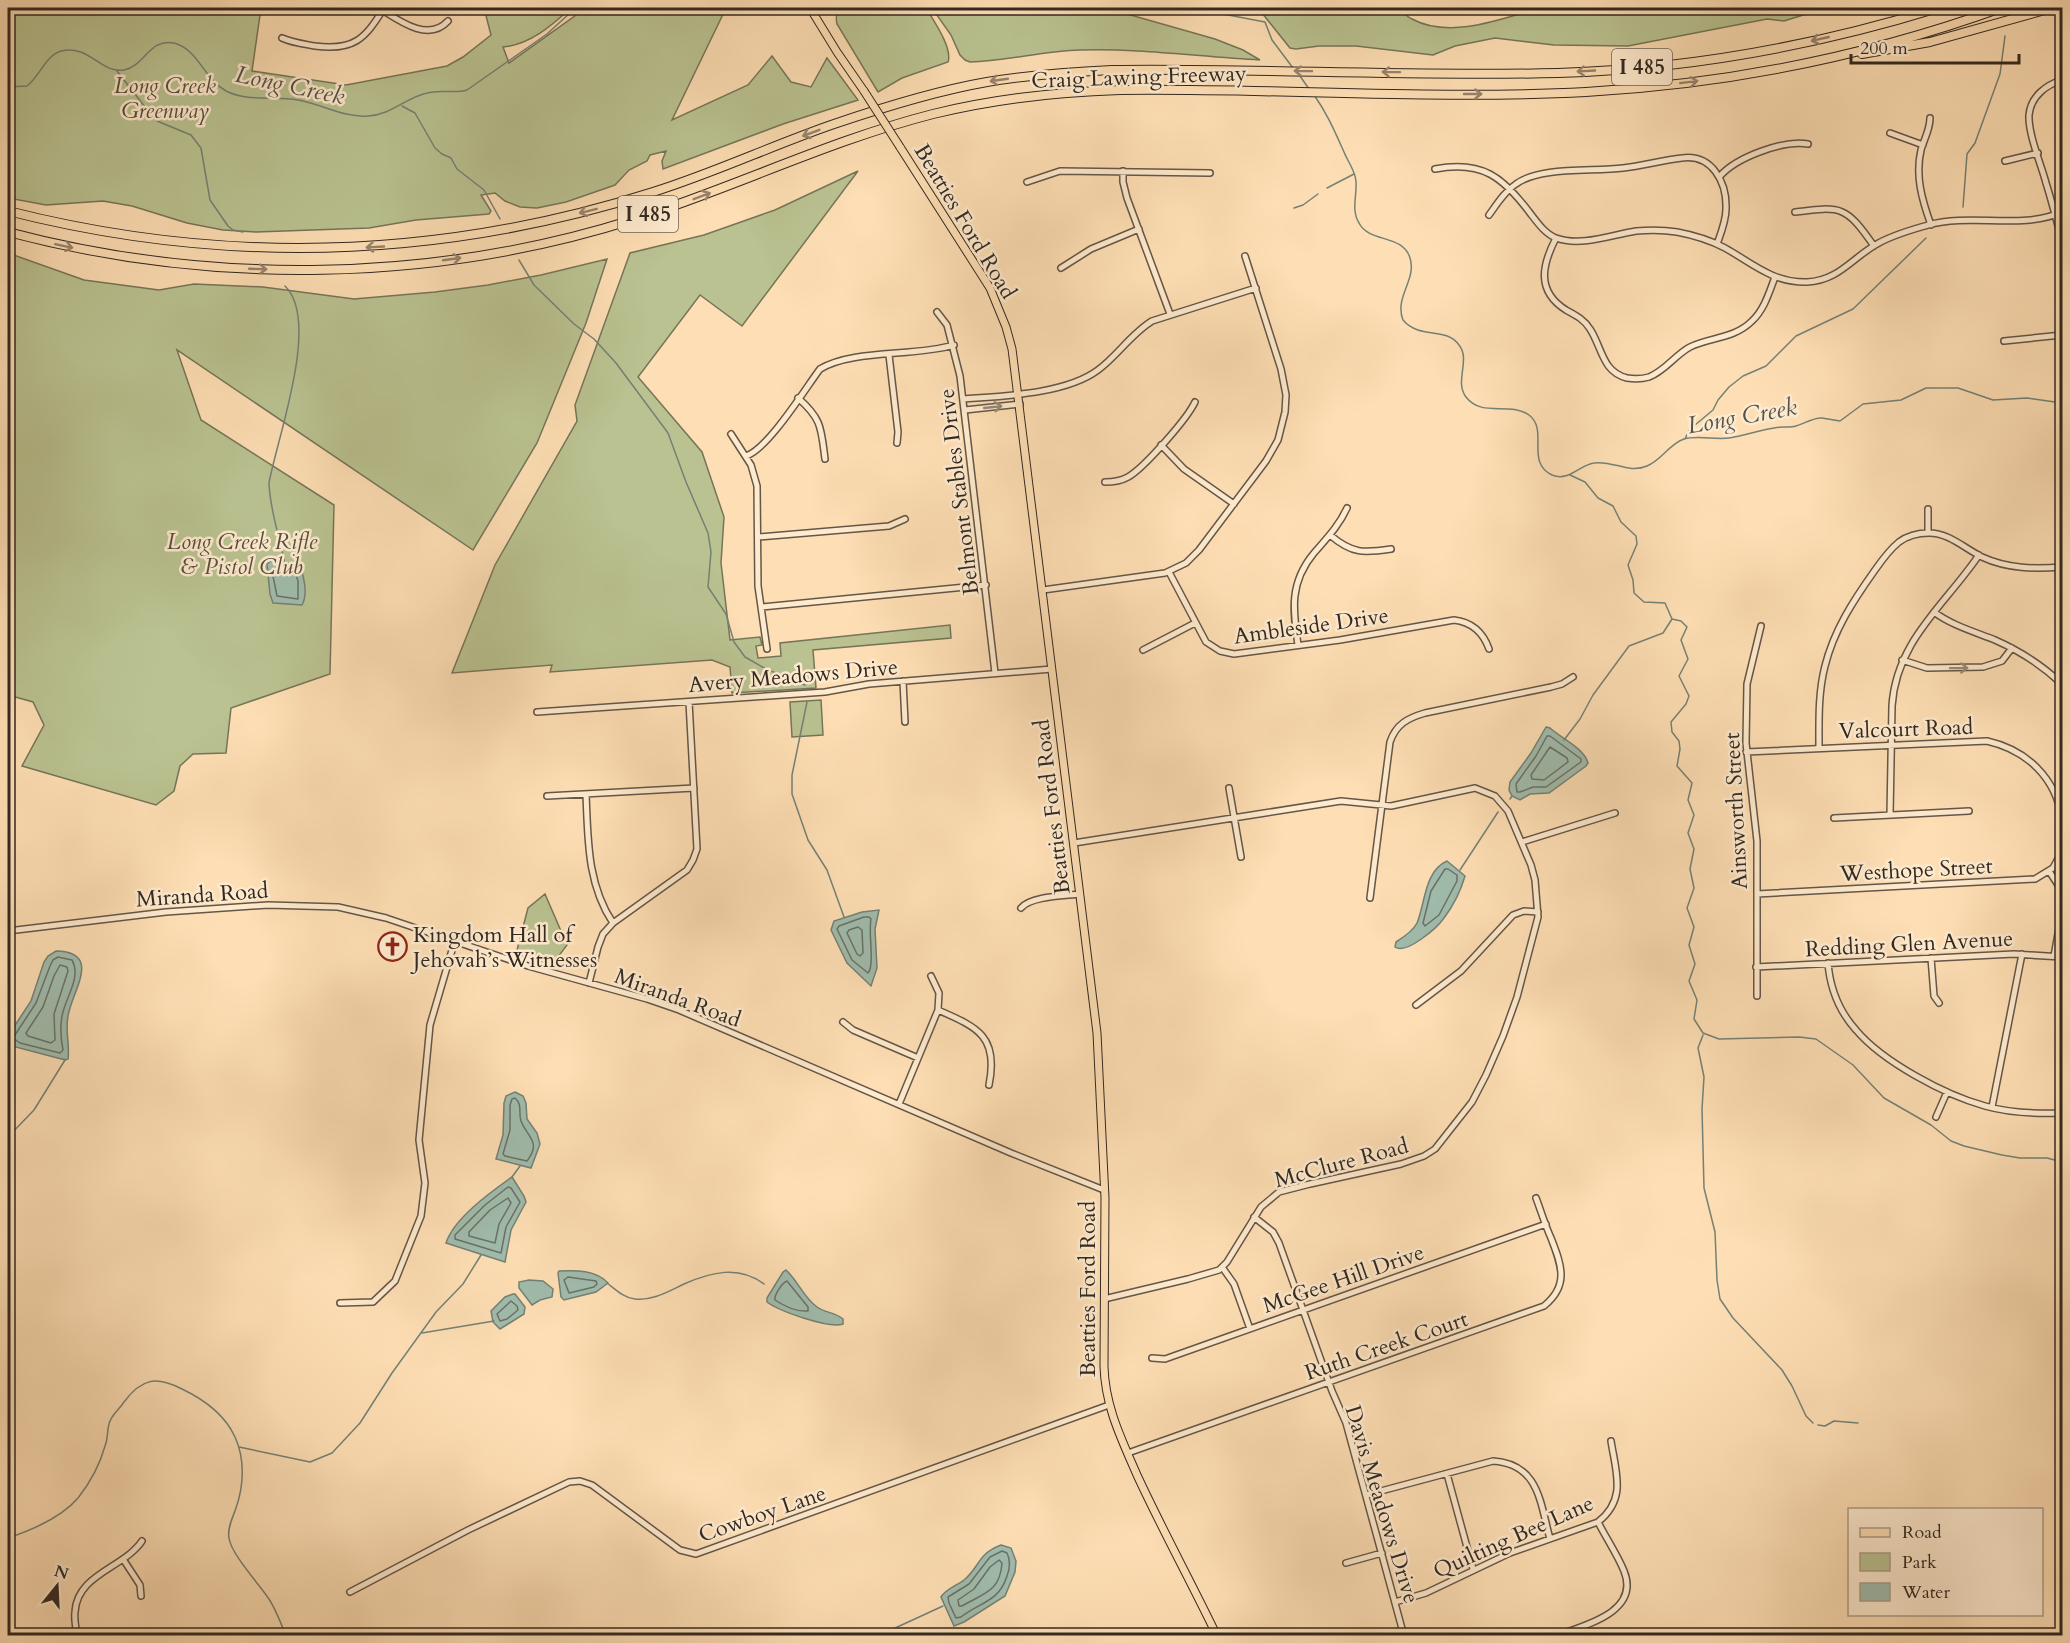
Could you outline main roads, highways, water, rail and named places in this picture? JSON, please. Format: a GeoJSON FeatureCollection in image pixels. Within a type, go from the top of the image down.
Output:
{"type":"FeatureCollection","features":[{"type":"Feature","properties":{"kind":"highway"},"geometry":{"type":"LineString","coordinates":[[1895,20],[1925,8]]}},
{"type":"Feature","properties":{"kind":"highway","name":"Craig Lawing Freeway"},"geometry":{"type":"LineString","coordinates":[[8,211],[91,231],[194,244],[290,249],[391,246],[479,234],[609,205],[657,191],[880,109],[987,82],[1072,72],[1112,70],[1524,73],[1641,67],[1781,47],[1938,8]]}},
{"type":"Feature","properties":{"kind":"highway","name":"Craig Lawing Freeway"},"geometry":{"type":"LineString","coordinates":[[8,232],[99,253],[194,265],[331,270],[422,263],[504,251],[588,233],[685,202],[864,135],[959,108],[1014,98],[1078,92],[1152,89],[1517,94],[1626,89],[1735,76],[1832,57],[1942,28],[2001,8]]}},
{"type":"Feature","properties":{"kind":"highway"},"geometry":{"type":"LineString","coordinates":[[1832,57],[1878,53],[1930,42],[2052,8]]}},
{"type":"Feature","properties":{"kind":"main road","name":"Beatties Ford Road"},"geometry":{"type":"LineString","coordinates":[[810,8],[975,262],[994,297],[1012,349],[1097,1033],[1104,1190],[1104,1381],[1109,1405],[1128,1453],[1217,1635]]}},
{"type":"Feature","properties":{"kind":"water"},"geometry":{"type":"Polygon","coordinates":[[[271,561],[291,563],[301,568],[305,591],[302,605],[273,603],[267,564],[271,561]]]}},
{"type":"Feature","properties":{"kind":"water"},"geometry":{"type":"Polygon","coordinates":[[[1546,727],[1577,748],[1588,763],[1549,793],[1530,794],[1520,800],[1512,796],[1509,790],[1510,782],[1546,727]]]}},
{"type":"Feature","properties":{"kind":"water"},"geometry":{"type":"Polygon","coordinates":[[[1447,861],[1465,876],[1451,908],[1440,922],[1421,939],[1406,947],[1395,947],[1396,942],[1408,934],[1417,923],[1430,880],[1439,866],[1447,861]]]}},
{"type":"Feature","properties":{"kind":"water"},"geometry":{"type":"Polygon","coordinates":[[[879,910],[875,929],[877,968],[871,986],[847,963],[831,930],[834,921],[862,912],[879,910]]]}},
{"type":"Feature","properties":{"kind":"water"},"geometry":{"type":"Polygon","coordinates":[[[56,951],[70,953],[78,958],[82,965],[68,1016],[68,1059],[65,1060],[8,1045],[8,1036],[31,1001],[44,962],[56,951]]]}},
{"type":"Feature","properties":{"kind":"water"},"geometry":{"type":"Polygon","coordinates":[[[515,1092],[523,1096],[527,1119],[537,1133],[540,1144],[531,1168],[496,1159],[503,1135],[504,1103],[506,1096],[515,1092]]]}},
{"type":"Feature","properties":{"kind":"water"},"geometry":{"type":"Polygon","coordinates":[[[512,1177],[526,1202],[511,1230],[505,1262],[446,1243],[465,1215],[512,1177]]]}},
{"type":"Feature","properties":{"kind":"water"},"geometry":{"type":"Polygon","coordinates":[[[786,1270],[812,1303],[843,1319],[843,1324],[827,1324],[804,1318],[767,1302],[767,1298],[786,1270]]]}},
{"type":"Feature","properties":{"kind":"water"},"geometry":{"type":"Polygon","coordinates":[[[559,1271],[592,1273],[608,1283],[596,1292],[564,1300],[561,1297],[559,1271]]]}},
{"type":"Feature","properties":{"kind":"water"},"geometry":{"type":"Polygon","coordinates":[[[543,1281],[553,1289],[552,1297],[532,1305],[519,1288],[519,1282],[543,1281]]]}},
{"type":"Feature","properties":{"kind":"water"},"geometry":{"type":"Polygon","coordinates":[[[513,1294],[525,1307],[524,1314],[500,1329],[493,1322],[491,1311],[505,1297],[513,1294]]]}},
{"type":"Feature","properties":{"kind":"water"},"geometry":{"type":"Polygon","coordinates":[[[1001,1545],[1011,1548],[1016,1561],[1015,1572],[1005,1596],[954,1626],[941,1597],[964,1580],[987,1552],[1001,1545]]]}},
{"type":"Feature","properties":{"kind":"waterway","name":"Long Creek"},"geometry":{"type":"LineString","coordinates":[[8,87],[27,86],[51,57],[61,51],[79,52],[108,68],[124,70],[137,63],[153,48],[166,43],[174,43],[189,51],[218,86],[234,94],[252,98],[298,100],[350,115],[376,115],[419,95],[437,91],[467,90],[547,34],[570,13],[580,8]]}},
{"type":"Feature","properties":{"kind":"waterway","name":"Long Creek"},"geometry":{"type":"LineString","coordinates":[[1208,8],[1223,14],[1265,22],[1272,40],[1293,68]]}},
{"type":"Feature","properties":{"kind":"waterway"},"geometry":{"type":"LineString","coordinates":[[1963,207],[1967,154],[1975,143],[2000,74],[2005,36]]}},
{"type":"Feature","properties":{"kind":"waterway"},"geometry":{"type":"LineString","coordinates":[[117,71],[145,107]]}},
{"type":"Feature","properties":{"kind":"waterway","name":"Long Creek"},"geometry":{"type":"LineString","coordinates":[[1300,76],[1309,89]]}},
{"type":"Feature","properties":{"kind":"waterway","name":"Long Creek"},"geometry":{"type":"LineString","coordinates":[[1314,95],[1355,174],[1355,208],[1359,223],[1370,234],[1400,245],[1410,258],[1411,274],[1401,304],[1403,320],[1417,330],[1454,339],[1459,345],[1463,357],[1463,391],[1472,403],[1480,407],[1521,411],[1535,421],[1540,462],[1544,469],[1552,475],[1558,477],[1569,475],[1594,463],[1640,468],[1657,460],[1674,444],[1684,439],[1729,438],[1777,427],[1796,426],[1819,418],[1840,421],[1863,404],[1901,400],[1926,388],[1958,388],[1993,400],[2027,398],[2062,403]]}},
{"type":"Feature","properties":{"kind":"waterway"},"geometry":{"type":"LineString","coordinates":[[402,106],[415,113],[435,148],[451,158],[457,169],[484,190],[500,219]]}},
{"type":"Feature","properties":{"kind":"waterway"},"geometry":{"type":"LineString","coordinates":[[157,121],[191,135],[201,148],[210,200],[228,226],[233,230],[243,232]]}},
{"type":"Feature","properties":{"kind":"waterway"},"geometry":{"type":"LineString","coordinates":[[1327,188],[1354,174]]}},
{"type":"Feature","properties":{"kind":"waterway"},"geometry":{"type":"LineString","coordinates":[[1294,208],[1303,205],[1318,194]]}},
{"type":"Feature","properties":{"kind":"waterway"},"geometry":{"type":"LineString","coordinates":[[1685,439],[1689,430],[1713,410],[1729,387],[1743,376],[1766,366],[1796,336],[1853,309],[1926,238]]}},
{"type":"Feature","properties":{"kind":"waterway"},"geometry":{"type":"LineString","coordinates":[[519,260],[534,285],[574,324],[594,339],[616,363],[668,433],[708,533],[711,552],[708,587],[726,614],[734,642],[745,657],[766,669],[805,685]]}},
{"type":"Feature","properties":{"kind":"waterway"},"geometry":{"type":"LineString","coordinates":[[285,286],[295,303],[299,325],[298,352],[294,381],[269,483],[273,514],[285,565]]}},
{"type":"Feature","properties":{"kind":"waterway"},"geometry":{"type":"LineString","coordinates":[[1564,740],[1629,646],[1663,633],[1672,619],[1665,603],[1644,602],[1634,593],[1628,565],[1637,544],[1636,536],[1621,522],[1613,506],[1598,498],[1585,482],[1570,475]]}},
{"type":"Feature","properties":{"kind":"waterway"},"geometry":{"type":"LineString","coordinates":[[1672,619],[1681,621],[1687,627],[1681,640],[1688,659],[1679,676],[1689,696],[1686,704],[1671,722],[1672,732],[1679,741],[1677,766],[1692,783],[1688,800],[1694,815],[1688,833],[1694,849],[1690,869],[1694,888],[1687,908],[1694,927],[1689,945],[1695,964],[1689,981],[1697,1000],[1694,1019],[1703,1033],[1719,1039],[1799,1037],[1816,1039],[1853,1065],[1884,1098],[1931,1125],[1951,1141],[2002,1155],[2047,1158],[2062,1162]]}},
{"type":"Feature","properties":{"kind":"waterway"},"geometry":{"type":"LineString","coordinates":[[807,702],[792,775],[792,794],[808,840],[827,870],[844,917]]}},
{"type":"Feature","properties":{"kind":"waterway"},"geometry":{"type":"LineString","coordinates":[[1460,870],[1498,812]]}},
{"type":"Feature","properties":{"kind":"waterway"},"geometry":{"type":"LineString","coordinates":[[1703,1035],[1698,1048],[1704,1077],[1702,1109],[1704,1188],[1715,1232],[1720,1299],[1733,1318],[1782,1370],[1806,1416],[1813,1423]]}},
{"type":"Feature","properties":{"kind":"waterway"},"geometry":{"type":"LineString","coordinates":[[8,1137],[34,1110],[64,1059]]}},
{"type":"Feature","properties":{"kind":"waterway"},"geometry":{"type":"LineString","coordinates":[[512,1177],[520,1166]]}},
{"type":"Feature","properties":{"kind":"waterway"},"geometry":{"type":"LineString","coordinates":[[239,1447],[310,1462],[332,1453],[360,1423],[392,1373],[436,1312],[463,1284],[481,1255]]}},
{"type":"Feature","properties":{"kind":"waterway"},"geometry":{"type":"LineString","coordinates":[[607,1283],[620,1293],[635,1299],[661,1295],[704,1276],[725,1272],[745,1274],[764,1284]]}},
{"type":"Feature","properties":{"kind":"waterway"},"geometry":{"type":"LineString","coordinates":[[422,1333],[494,1321]]}},
{"type":"Feature","properties":{"kind":"waterway"},"geometry":{"type":"LineString","coordinates":[[8,1538],[55,1517],[78,1498],[100,1460],[111,1418],[137,1388],[157,1381],[173,1385],[213,1408],[235,1437],[242,1463],[242,1481],[229,1538],[240,1560],[272,1603],[286,1636]]}},
{"type":"Feature","properties":{"kind":"waterway"},"geometry":{"type":"LineString","coordinates":[[1818,1425],[1825,1426],[1834,1421],[1858,1423]]}},
{"type":"Feature","properties":{"kind":"waterway"},"geometry":{"type":"LineString","coordinates":[[886,1636],[893,1629],[943,1606]]}},
{"type":"Feature","properties":{"kind":"place","name":"Kingdom Hall of Jehovah’s Witnesses"},"geometry":{"type":"Point","coordinates":[392,947]}},
{"type":"Feature","properties":{"kind":"park label","name":"Long Creek Greenway"},"geometry":{"type":"Point","coordinates":[165,98]}},
{"type":"Feature","properties":{"kind":"park label","name":"Long Creek Rifle & Pistol Club"},"geometry":{"type":"Point","coordinates":[242,554]}}]}
